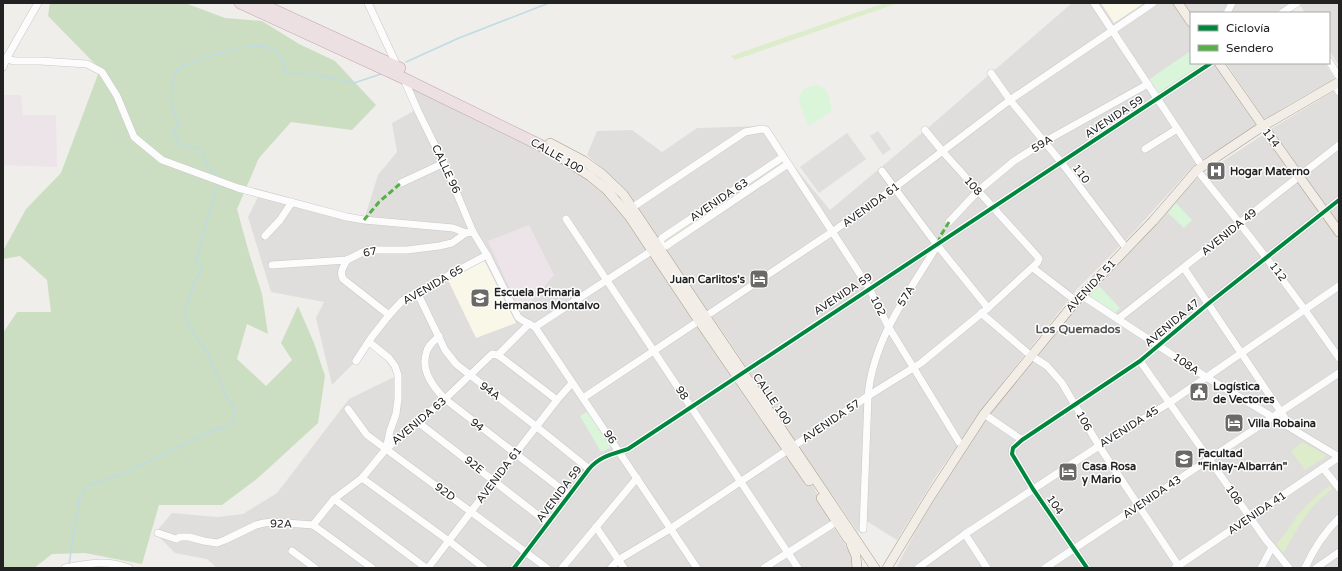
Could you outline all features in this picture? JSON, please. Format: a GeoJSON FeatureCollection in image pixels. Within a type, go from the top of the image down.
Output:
{"type":"FeatureCollection","features":[{"type":"Feature","properties":{"kind":"highway","name":"CALLE 100"},"geometry":{"type":"LineString","coordinates":[[240,3],[547,145]]}},
{"type":"Feature","properties":{"kind":"highway","name":"CALLE 100"},"geometry":{"type":"LineString","coordinates":[[259,3],[398,67],[547,145]]}},
{"type":"Feature","properties":{"kind":"main road"},"geometry":{"type":"LineString","coordinates":[[1178,3],[1190,21]]}},
{"type":"Feature","properties":{"kind":"main road","name":"114"},"geometry":{"type":"LineString","coordinates":[[1220,64],[1339,232]]}},
{"type":"Feature","properties":{"kind":"main road","name":"AVENIDA 51"},"geometry":{"type":"LineString","coordinates":[[889,565],[984,414],[1030,355],[1078,298],[1153,221],[1199,168],[1263,126],[1338,84]]}},
{"type":"Feature","properties":{"kind":"main road","name":"CALLE 100"},"geometry":{"type":"LineString","coordinates":[[547,145],[584,161],[602,174],[623,194],[633,207],[656,248],[852,544],[856,556],[866,567]]}},
{"type":"Feature","properties":{"kind":"main road","name":"CALLE 100"},"geometry":{"type":"LineString","coordinates":[[547,145],[607,190],[656,248]]}},
{"type":"Feature","properties":{"kind":"main road","name":"CALLE 100"},"geometry":{"type":"LineString","coordinates":[[790,449],[865,554],[866,567]]}},
{"type":"Feature","properties":{"kind":"main road"},"geometry":{"type":"LineString","coordinates":[[865,554],[878,566],[889,565]]}},
{"type":"Feature","properties":{"kind":"street"},"geometry":{"type":"LineString","coordinates":[[3,67],[6,59],[38,3]]}},
{"type":"Feature","properties":{"kind":"street","name":"CALLE 96"},"geometry":{"type":"LineString","coordinates":[[368,3],[417,109],[444,163],[469,232],[487,255],[518,317],[532,325]]}},
{"type":"Feature","properties":{"kind":"street","name":"112"},"geometry":{"type":"LineString","coordinates":[[1094,3],[1158,99],[1199,168],[1305,309],[1339,358]]}},
{"type":"Feature","properties":{"kind":"street","name":"AVENIDA 61"},"geometry":{"type":"LineString","coordinates":[[583,398],[832,232],[943,152],[1010,100],[1153,3]]}},
{"type":"Feature","properties":{"kind":"street"},"geometry":{"type":"LineString","coordinates":[[1228,12],[1232,3]]}},
{"type":"Feature","properties":{"kind":"street"},"geometry":{"type":"LineString","coordinates":[[1283,12],[1294,4]]}},
{"type":"Feature","properties":{"kind":"street"},"geometry":{"type":"LineString","coordinates":[[6,59],[14,61],[86,64],[102,72],[117,96],[134,137],[162,160],[238,188],[347,217],[364,220],[454,228],[469,232]]}},
{"type":"Feature","properties":{"kind":"street","name":"AVENIDA 59"},"geometry":{"type":"LineString","coordinates":[[514,568],[589,469],[600,458],[628,448],[1158,99],[1209,64]]}},
{"type":"Feature","properties":{"kind":"street"},"geometry":{"type":"LineString","coordinates":[[1330,64],[1338,84]]}},
{"type":"Feature","properties":{"kind":"street","name":"110"},"geometry":{"type":"LineString","coordinates":[[991,73],[1010,100],[1061,162],[1126,248]]}},
{"type":"Feature","properties":{"kind":"street","name":"59A"},"geometry":{"type":"LineString","coordinates":[[949,222],[978,191],[1014,161],[1044,142],[1148,84]]}},
{"type":"Feature","properties":{"kind":"street","name":"102"},"geometry":{"type":"LineString","coordinates":[[633,207],[745,132],[764,129],[869,288],[888,326],[963,446]]}},
{"type":"Feature","properties":{"kind":"street"},"geometry":{"type":"LineString","coordinates":[[1145,149],[1177,129]]}},
{"type":"Feature","properties":{"kind":"street","name":"108"},"geometry":{"type":"LineString","coordinates":[[925,130],[1039,259]]}},
{"type":"Feature","properties":{"kind":"street","name":"AVENIDA 49"},"geometry":{"type":"LineString","coordinates":[[1118,319],[1339,145]]}},
{"type":"Feature","properties":{"kind":"street","name":"AVENIDA 63"},"geometry":{"type":"LineString","coordinates":[[656,248],[662,238],[783,157]]}},
{"type":"Feature","properties":{"kind":"street"},"geometry":{"type":"LineString","coordinates":[[401,183],[444,163]]}},
{"type":"Feature","properties":{"kind":"street","name":"AVENIDA 63"},"geometry":{"type":"LineString","coordinates":[[313,525],[334,499],[362,478],[386,449],[419,423],[492,354],[498,355],[532,325],[608,280],[656,248],[666,246],[788,164]]}},
{"type":"Feature","properties":{"kind":"street"},"geometry":{"type":"LineString","coordinates":[[882,171],[937,245],[988,308]]}},
{"type":"Feature","properties":{"kind":"street","name":"AVENIDA 47"},"geometry":{"type":"LineString","coordinates":[[1012,451],[1013,448],[1022,440],[1140,361],[1209,303],[1339,200]]}},
{"type":"Feature","properties":{"kind":"street"},"geometry":{"type":"LineString","coordinates":[[265,236],[280,220],[292,202]]}},
{"type":"Feature","properties":{"kind":"street","name":"98"},"geometry":{"type":"LineString","coordinates":[[566,219],[608,280],[798,568]]}},
{"type":"Feature","properties":{"kind":"street","name":"67"},"geometry":{"type":"LineString","coordinates":[[272,265],[348,260],[370,250],[407,250],[439,246],[452,243],[469,232]]}},
{"type":"Feature","properties":{"kind":"street","name":"57A"},"geometry":{"type":"LineString","coordinates":[[863,529],[868,396],[869,381],[873,364],[888,326],[937,245]]}},
{"type":"Feature","properties":{"kind":"street","name":"AVENIDA 65"},"geometry":{"type":"LineString","coordinates":[[356,361],[371,338],[402,301],[487,255]]}},
{"type":"Feature","properties":{"kind":"street","name":"AVENIDA 57"},"geometry":{"type":"LineString","coordinates":[[611,568],[618,560],[670,529],[868,396],[913,368],[988,308],[1033,268],[1039,259]]}},
{"type":"Feature","properties":{"kind":"street"},"geometry":{"type":"LineString","coordinates":[[348,260],[341,271],[343,279],[389,315]]}},
{"type":"Feature","properties":{"kind":"street","name":"108A"},"geometry":{"type":"LineString","coordinates":[[1033,268],[1078,298],[1118,319],[1206,377],[1272,418],[1339,457]]}},
{"type":"Feature","properties":{"kind":"street"},"geometry":{"type":"LineString","coordinates":[[1184,268],[1209,303],[1292,429]]}},
{"type":"Feature","properties":{"kind":"street","name":"AVENIDA 45"},"geometry":{"type":"LineString","coordinates":[[918,568],[965,534],[1033,489],[1169,403],[1339,286]]}},
{"type":"Feature","properties":{"kind":"street","name":"94A"},"geometry":{"type":"LineString","coordinates":[[417,292],[450,358],[470,376],[589,469]]}},
{"type":"Feature","properties":{"kind":"street","name":"106"},"geometry":{"type":"LineString","coordinates":[[981,313],[1030,355],[1047,366],[1056,375],[1075,404],[1099,446],[1178,567]]}},
{"type":"Feature","properties":{"kind":"street","name":"96"},"geometry":{"type":"LineString","coordinates":[[532,325],[620,452],[697,568]]}},
{"type":"Feature","properties":{"kind":"street","name":"94"},"geometry":{"type":"LineString","coordinates":[[439,336],[429,347],[426,353],[425,361],[432,383],[445,399],[569,495]]}},
{"type":"Feature","properties":{"kind":"street"},"geometry":{"type":"LineString","coordinates":[[369,342],[389,358],[395,366],[398,375],[398,399],[396,414],[390,430],[386,449]]}},
{"type":"Feature","properties":{"kind":"street"},"geometry":{"type":"LineString","coordinates":[[498,355],[557,400]]}},
{"type":"Feature","properties":{"kind":"street","name":"108"},"geometry":{"type":"LineString","coordinates":[[1140,361],[1250,518],[1289,568]]}},
{"type":"Feature","properties":{"kind":"street","name":"AVENIDA 43"},"geometry":{"type":"LineString","coordinates":[[1045,568],[1339,373]]}},
{"type":"Feature","properties":{"kind":"street","name":"AVENIDA 61"},"geometry":{"type":"LineString","coordinates":[[427,568],[557,400],[572,383]]}},
{"type":"Feature","properties":{"kind":"street","name":"92D"},"geometry":{"type":"LineString","coordinates":[[348,409],[367,435],[472,511],[547,568]]}},
{"type":"Feature","properties":{"kind":"street"},"geometry":{"type":"LineString","coordinates":[[984,414],[1022,440]]}},
{"type":"Feature","properties":{"kind":"street","name":"92E"},"geometry":{"type":"LineString","coordinates":[[419,423],[548,523]]}},
{"type":"Feature","properties":{"kind":"street","name":"104"},"geometry":{"type":"LineString","coordinates":[[1012,451],[1012,454],[1033,489],[1087,568]]}},
{"type":"Feature","properties":{"kind":"street","name":"AVENIDA 41"},"geometry":{"type":"LineString","coordinates":[[1178,567],[1339,457]]}},
{"type":"Feature","properties":{"kind":"street"},"geometry":{"type":"LineString","coordinates":[[1323,468],[1339,488]]}},
{"type":"Feature","properties":{"kind":"street"},"geometry":{"type":"LineString","coordinates":[[362,478],[449,540],[484,568]]}},
{"type":"Feature","properties":{"kind":"street"},"geometry":{"type":"LineString","coordinates":[[562,568],[637,478]]}},
{"type":"Feature","properties":{"kind":"street"},"geometry":{"type":"LineString","coordinates":[[334,499],[427,568]]}},
{"type":"Feature","properties":{"kind":"street"},"geometry":{"type":"LineString","coordinates":[[1304,568],[1310,556],[1339,518]]}},
{"type":"Feature","properties":{"kind":"street","name":"92A"},"geometry":{"type":"LineString","coordinates":[[158,533],[176,539],[180,537],[189,537],[217,543],[256,525],[264,523],[273,522],[313,525]]}},
{"type":"Feature","properties":{"kind":"street"},"geometry":{"type":"LineString","coordinates":[[764,568],[836,522]]}},
{"type":"Feature","properties":{"kind":"street"},"geometry":{"type":"LineString","coordinates":[[313,525],[372,568]]}},
{"type":"Feature","properties":{"kind":"street"},"geometry":{"type":"LineString","coordinates":[[596,527],[624,568]]}},
{"type":"Feature","properties":{"kind":"street"},"geometry":{"type":"LineString","coordinates":[[965,534],[987,568]]}},
{"type":"Feature","properties":{"kind":"street"},"geometry":{"type":"LineString","coordinates":[[1261,568],[1272,547]]}},
{"type":"Feature","properties":{"kind":"street"},"geometry":{"type":"LineString","coordinates":[[292,551],[315,568]]}},
{"type":"Feature","properties":{"kind":"street"},"geometry":{"type":"LineString","coordinates":[[1316,568],[1339,552]]}},
{"type":"Feature","properties":{"kind":"street"},"geometry":{"type":"LineString","coordinates":[[65,568],[96,562],[117,564],[129,568]]}},
{"type":"Feature","properties":{"kind":"shaded area"},"geometry":{"type":"Polygon","coordinates":[[[1072,3],[1175,3],[1190,26],[1190,52],[1150,79],[1143,81],[1156,103],[1215,64],[1257,126],[1195,164],[1131,235],[1078,288],[988,401],[936,476],[897,540],[865,520],[858,532],[809,462],[729,341],[618,182],[587,155],[597,131],[632,130],[662,152],[697,128],[767,126],[793,165],[830,210],[929,127],[1072,3]]]}},
{"type":"Feature","properties":{"kind":"shaded area"},"geometry":{"type":"Polygon","coordinates":[[[1101,3],[1144,3],[1114,23],[1101,3]]]}},
{"type":"Feature","properties":{"kind":"shaded area"},"geometry":{"type":"Polygon","coordinates":[[[1184,3],[1287,3],[1292,12],[1190,12],[1184,3]]]}},
{"type":"Feature","properties":{"kind":"shaded area"},"geometry":{"type":"Polygon","coordinates":[[[1299,3],[1339,3],[1339,66],[1330,52],[1330,12],[1304,12],[1299,3]]]}},
{"type":"Feature","properties":{"kind":"shaded area"},"geometry":{"type":"Polygon","coordinates":[[[1227,64],[1326,64],[1335,79],[1293,102],[1265,120],[1227,64]]]}},
{"type":"Feature","properties":{"kind":"shaded area"},"geometry":{"type":"Polygon","coordinates":[[[406,85],[558,155],[607,190],[813,486],[832,525],[852,555],[855,568],[217,568],[207,559],[175,553],[155,533],[172,513],[217,517],[243,514],[277,493],[349,399],[398,375],[395,366],[369,342],[356,361],[332,385],[316,318],[324,302],[271,292],[248,217],[260,193],[364,220],[378,175],[397,152],[392,123],[417,109],[406,85]]]}},
{"type":"Feature","properties":{"kind":"shaded area"},"geometry":{"type":"Polygon","coordinates":[[[1339,88],[1339,224],[1271,129],[1339,88]]]}},
{"type":"Feature","properties":{"kind":"shaded area"},"geometry":{"type":"Polygon","coordinates":[[[3,95],[21,95],[23,115],[56,115],[57,167],[3,165],[3,95]]]}},
{"type":"Feature","properties":{"kind":"shaded area"},"geometry":{"type":"Polygon","coordinates":[[[878,131],[891,149],[883,155],[870,136],[878,131]]]}},
{"type":"Feature","properties":{"kind":"shaded area"},"geometry":{"type":"Polygon","coordinates":[[[847,133],[866,159],[819,193],[800,167],[847,133]]]}},
{"type":"Feature","properties":{"kind":"shaded area"},"geometry":{"type":"Polygon","coordinates":[[[1264,134],[1339,237],[1339,568],[896,568],[921,521],[989,413],[1089,292],[1196,179],[1264,134]]]}},
{"type":"Feature","properties":{"kind":"shaded area"},"geometry":{"type":"Polygon","coordinates":[[[1041,146],[1051,162],[1026,178],[1015,162],[1041,146]]]}},
{"type":"Feature","properties":{"kind":"shaded area"},"geometry":{"type":"Polygon","coordinates":[[[529,225],[554,275],[521,313],[488,241],[529,225]]]}},
{"type":"Feature","properties":{"kind":"shaded area","name":"Escuela Primaria Hermanos Montalvo"},"geometry":{"type":"Polygon","coordinates":[[[484,260],[516,323],[476,338],[447,278],[484,260]]]}},
{"type":"Feature","properties":{"kind":"green space"},"geometry":{"type":"Polygon","coordinates":[[[50,3],[185,3],[225,18],[262,21],[299,44],[335,61],[376,105],[352,130],[291,122],[259,158],[237,209],[262,294],[268,334],[247,324],[237,359],[266,386],[292,360],[281,343],[298,306],[314,343],[325,376],[318,423],[258,478],[222,505],[159,505],[142,564],[85,553],[52,554],[34,568],[3,568],[3,333],[17,312],[51,312],[47,280],[20,256],[3,259],[3,251],[26,209],[61,173],[100,69],[48,16],[50,3]]]}},
{"type":"Feature","properties":{"kind":"green space"},"geometry":{"type":"Polygon","coordinates":[[[884,3],[898,3],[735,60],[731,56],[884,3]]]}},
{"type":"Feature","properties":{"kind":"green space"},"geometry":{"type":"Polygon","coordinates":[[[1190,52],[1190,64],[1202,64],[1159,93],[1150,79],[1190,52]]]}},
{"type":"Feature","properties":{"kind":"green space"},"geometry":{"type":"Polygon","coordinates":[[[817,85],[825,89],[829,95],[832,111],[809,126],[801,107],[800,95],[803,90],[808,87],[817,85]]]}},
{"type":"Feature","properties":{"kind":"green space"},"geometry":{"type":"Polygon","coordinates":[[[783,159],[786,163],[665,244],[661,244],[663,239],[783,159]]]}},
{"type":"Feature","properties":{"kind":"green space"},"geometry":{"type":"Polygon","coordinates":[[[1176,203],[1192,220],[1184,228],[1168,213],[1176,203]]]}},
{"type":"Feature","properties":{"kind":"green space"},"geometry":{"type":"Polygon","coordinates":[[[1099,286],[1120,308],[1115,313],[1089,296],[1099,286]]]}},
{"type":"Feature","properties":{"kind":"green space"},"geometry":{"type":"Polygon","coordinates":[[[588,411],[610,444],[610,448],[601,452],[580,416],[588,411]]]}},
{"type":"Feature","properties":{"kind":"green space"},"geometry":{"type":"Polygon","coordinates":[[[1302,442],[1327,456],[1305,470],[1291,451],[1302,442]]]}},
{"type":"Feature","properties":{"kind":"green space"},"geometry":{"type":"Polygon","coordinates":[[[1330,485],[1332,489],[1316,503],[1302,521],[1283,553],[1276,544],[1282,538],[1294,519],[1313,499],[1330,485]]]}},
{"type":"Feature","properties":{"kind":"waterway"},"geometry":{"type":"LineString","coordinates":[[406,62],[459,38],[549,3]]}},
{"type":"Feature","properties":{"kind":"waterway"},"geometry":{"type":"LineString","coordinates":[[246,47],[256,46],[274,50],[281,57],[285,72],[292,74],[313,74],[354,83],[381,74]]}},
{"type":"Feature","properties":{"kind":"waterway"},"geometry":{"type":"LineString","coordinates":[[218,177],[206,165],[201,150],[179,144],[173,131],[179,125],[171,103],[172,83],[177,69],[200,59],[237,48]]}},
{"type":"Feature","properties":{"kind":"waterway"},"geometry":{"type":"LineString","coordinates":[[69,565],[79,500],[87,486],[125,473],[216,429],[229,427],[235,418],[235,408],[227,398],[208,354],[187,323],[185,312],[195,281],[202,270],[196,260],[217,186]]}},
{"type":"Feature","properties":{"kind":"marked path"},"geometry":{"type":"LineString","coordinates":[[364,220],[379,202],[401,183]]}},
{"type":"Feature","properties":{"kind":"marked path"},"geometry":{"type":"LineString","coordinates":[[938,243],[949,222]]}},
{"type":"Feature","properties":{"kind":"cycle path"},"geometry":{"type":"LineString","coordinates":[[514,568],[589,469],[598,461],[607,456],[628,449],[1209,64]]}},
{"type":"Feature","properties":{"kind":"cycle path"},"geometry":{"type":"LineString","coordinates":[[1087,568],[1033,489],[1012,454],[1013,448],[1022,440],[1140,361],[1209,303],[1339,200]]}},
{"type":"Feature","properties":{"kind":"place","name":"Hogar Materno"},"geometry":{"type":"Point","coordinates":[1216,171]}},
{"type":"Feature","properties":{"kind":"place","name":"Juan Carlitos's"},"geometry":{"type":"Point","coordinates":[759,279]}},
{"type":"Feature","properties":{"kind":"place","name":"Escuela Primaria Hermanos Montalvo"},"geometry":{"type":"Point","coordinates":[480,298]}},
{"type":"Feature","properties":{"kind":"place","name":"Logística de Vectores"},"geometry":{"type":"Point","coordinates":[1199,392]}},
{"type":"Feature","properties":{"kind":"place","name":"Villa Robaina"},"geometry":{"type":"Point","coordinates":[1234,423]}},
{"type":"Feature","properties":{"kind":"place","name":"Facultad \"Finlay-Albarrán\""},"geometry":{"type":"Point","coordinates":[1184,459]}},
{"type":"Feature","properties":{"kind":"place","name":"Casa Rosa y Mario"},"geometry":{"type":"Point","coordinates":[1068,472]}},
{"type":"Feature","properties":{"kind":"district","name":"Los Quemados"},"geometry":{"type":"Point","coordinates":[1078,329]}}]}
